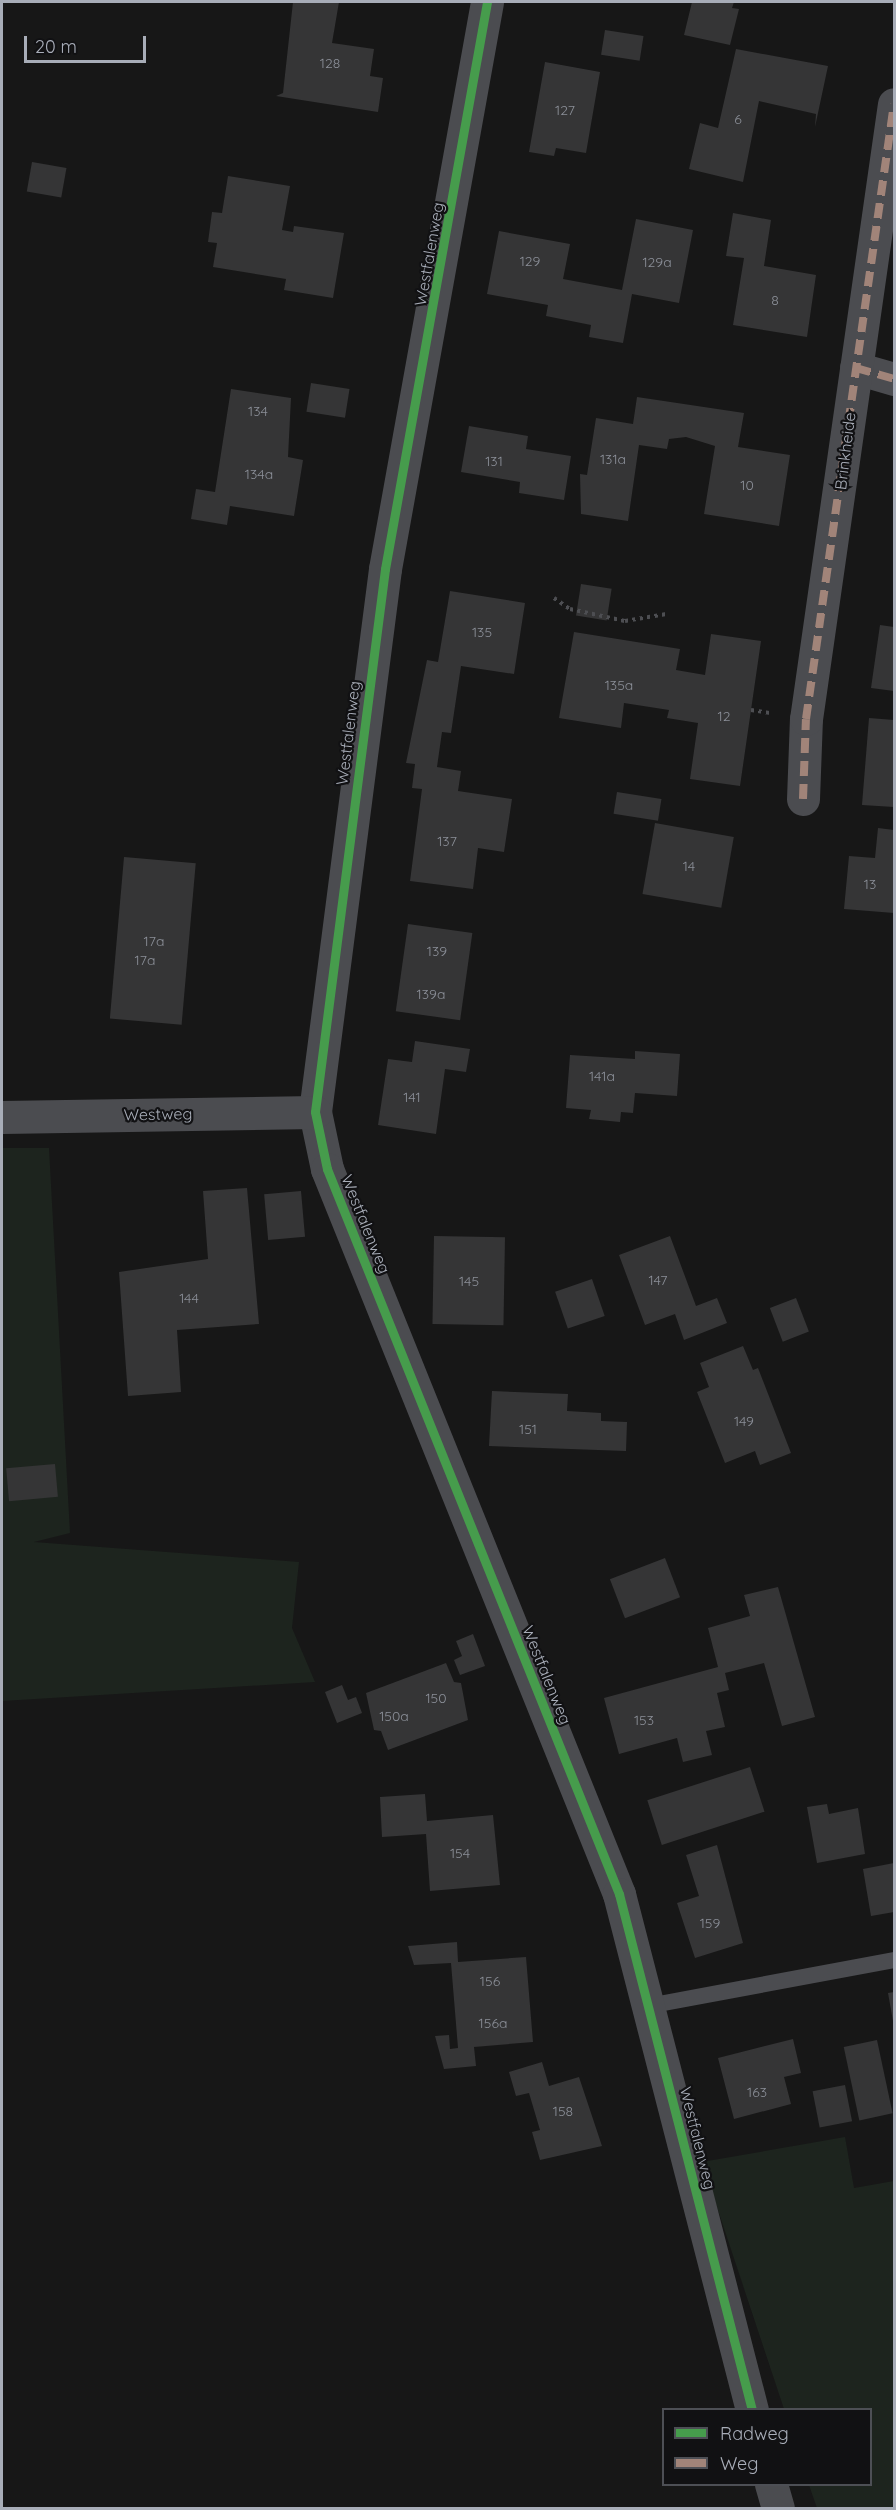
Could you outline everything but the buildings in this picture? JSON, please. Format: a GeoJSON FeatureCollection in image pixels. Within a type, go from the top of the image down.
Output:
{"type":"FeatureCollection","features":[{"type":"Feature","properties":{"kind":"street","name":"Westfalenweg"},"geometry":{"type":"LineString","coordinates":[[487,2],[385,569],[315,1112],[327,1169],[619,1894],[752,2408]]}},
{"type":"Feature","properties":{"kind":"street","name":"Brinkheide"},"geometry":{"type":"LineString","coordinates":[[803,799],[806,719],[894,104]]}},
{"type":"Feature","properties":{"kind":"street"},"geometry":{"type":"LineString","coordinates":[[856,368],[894,379]]}},
{"type":"Feature","properties":{"kind":"street","name":"Westweg"},"geometry":{"type":"LineString","coordinates":[[2,1117],[315,1112]]}},
{"type":"Feature","properties":{"kind":"street"},"geometry":{"type":"LineString","coordinates":[[772,2486],[778,2508]]}},
{"type":"Feature","properties":{"kind":"lane"},"geometry":{"type":"LineString","coordinates":[[648,2006],[894,1960]]}},
{"type":"Feature","properties":{"kind":"path"},"geometry":{"type":"LineString","coordinates":[[554,598],[570,609],[625,621],[666,614]]}},
{"type":"Feature","properties":{"kind":"shaded area"},"geometry":{"type":"Polygon","coordinates":[[[2,1148],[49,1148],[70,1533],[34,1542],[299,1562],[292,1628],[315,1682],[2,1701],[2,1148]]]}},
{"type":"Feature","properties":{"kind":"shaded area"},"geometry":{"type":"Polygon","coordinates":[[[845,2137],[854,2188],[894,2181],[894,2508],[817,2508],[809,2486],[872,2486],[872,2408],[784,2408],[702,2162],[845,2137]]]}},
{"type":"Feature","properties":{"kind":"marked path"},"geometry":{"type":"LineString","coordinates":[[803,799],[806,719],[894,104]]}},
{"type":"Feature","properties":{"kind":"marked path"},"geometry":{"type":"LineString","coordinates":[[856,368],[894,379]]}},
{"type":"Feature","properties":{"kind":"cycle path"},"geometry":{"type":"LineString","coordinates":[[487,2],[385,569],[315,1112],[327,1169],[619,1894],[751,2408]]}}]}
